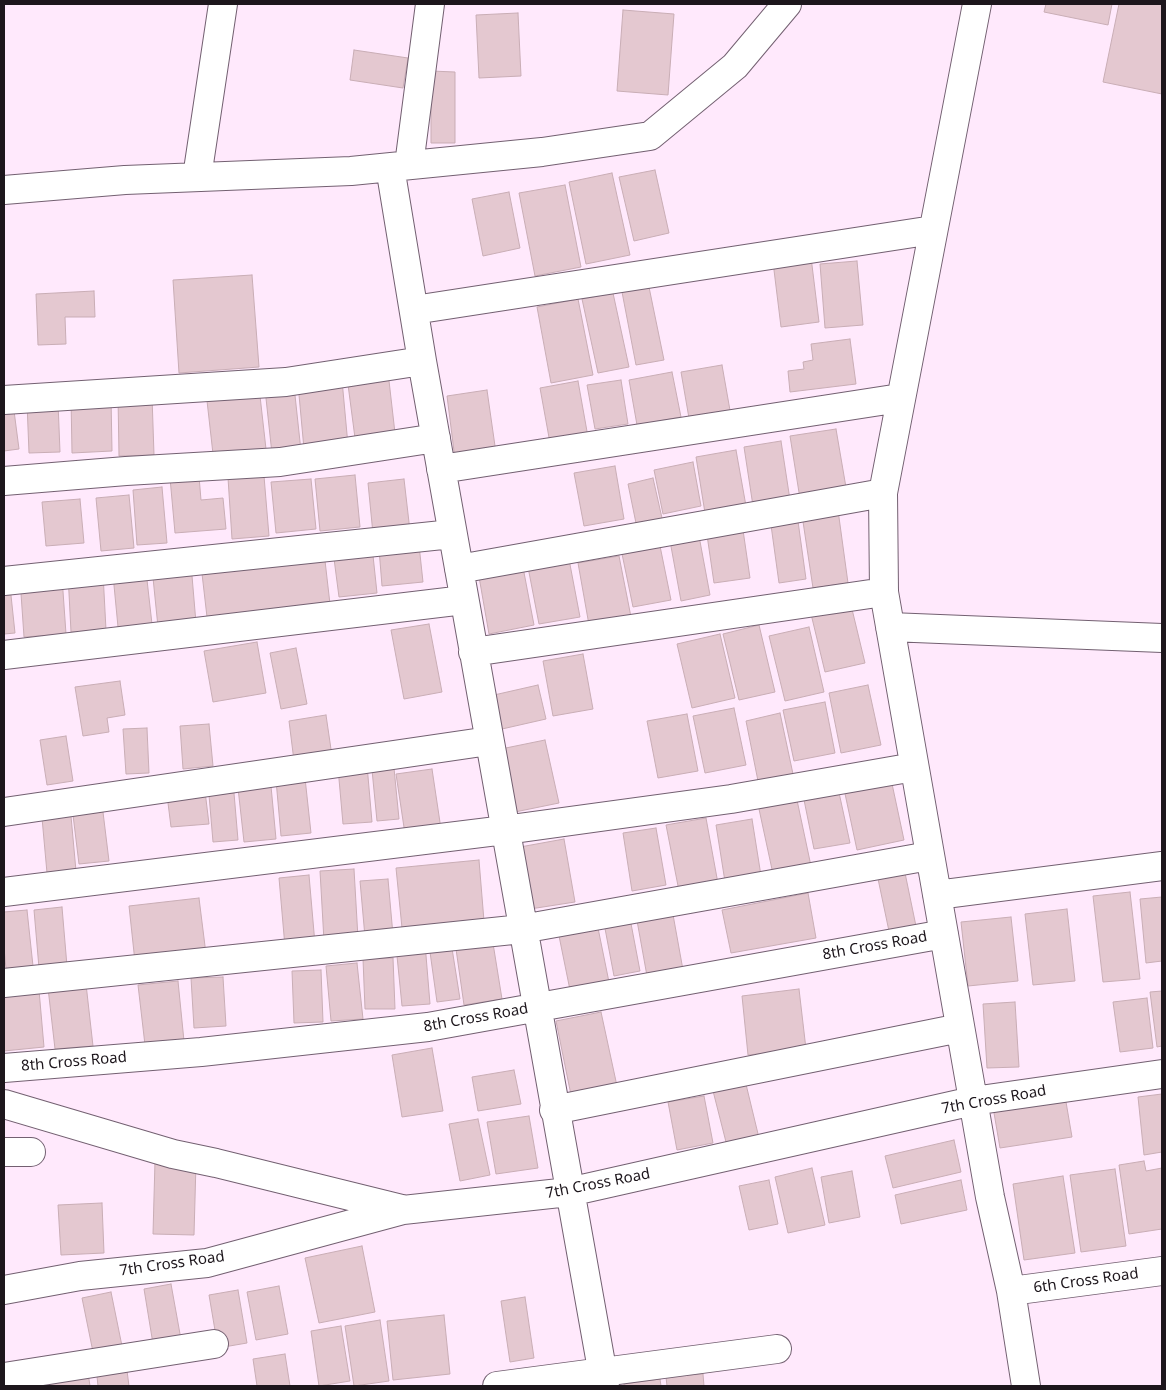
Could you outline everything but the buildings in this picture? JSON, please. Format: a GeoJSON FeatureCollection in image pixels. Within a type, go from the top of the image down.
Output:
{"type":"FeatureCollection","features":[{"type":"Feature","properties":{"kind":"street"},"geometry":{"type":"LineString","coordinates":[[197,178],[223,4]]}},
{"type":"Feature","properties":{"kind":"street"},"geometry":{"type":"LineString","coordinates":[[430,4],[399,166],[414,310],[554,1110],[604,1380]]}},
{"type":"Feature","properties":{"kind":"street"},"geometry":{"type":"LineString","coordinates":[[4,190],[124,180],[351,171],[542,152],[650,136],[735,66],[787,4]]}},
{"type":"Feature","properties":{"kind":"street"},"geometry":{"type":"LineString","coordinates":[[977,4],[883,493],[884,592],[990,1197],[1011,1291],[1026,1386]]}},
{"type":"Feature","properties":{"kind":"street"},"geometry":{"type":"LineString","coordinates":[[414,310],[933,230]]}},
{"type":"Feature","properties":{"kind":"street"},"geometry":{"type":"LineString","coordinates":[[4,400],[286,382],[422,361]]}},
{"type":"Feature","properties":{"kind":"street"},"geometry":{"type":"LineString","coordinates":[[441,469],[900,398]]}},
{"type":"Feature","properties":{"kind":"street"},"geometry":{"type":"LineString","coordinates":[[4,481],[126,471],[280,462],[436,438]]}},
{"type":"Feature","properties":{"kind":"street"},"geometry":{"type":"LineString","coordinates":[[459,569],[883,493]]}},
{"type":"Feature","properties":{"kind":"street"},"geometry":{"type":"LineString","coordinates":[[4,581],[452,534]]}},
{"type":"Feature","properties":{"kind":"street"},"geometry":{"type":"LineString","coordinates":[[473,652],[884,592]]}},
{"type":"Feature","properties":{"kind":"street"},"geometry":{"type":"LineString","coordinates":[[4,655],[464,600]]}},
{"type":"Feature","properties":{"kind":"street"},"geometry":{"type":"LineString","coordinates":[[890,627],[1162,638]]}},
{"type":"Feature","properties":{"kind":"street"},"geometry":{"type":"LineString","coordinates":[[4,812],[489,741]]}},
{"type":"Feature","properties":{"kind":"street"},"geometry":{"type":"LineString","coordinates":[[4,892],[505,830],[731,799],[914,767]]}},
{"type":"Feature","properties":{"kind":"street"},"geometry":{"type":"LineString","coordinates":[[4,983],[522,929],[930,856]]}},
{"type":"Feature","properties":{"kind":"street"},"geometry":{"type":"LineString","coordinates":[[937,895],[1162,866]]}},
{"type":"Feature","properties":{"kind":"street","name":"8th Cross Road"},"geometry":{"type":"LineString","coordinates":[[4,1068],[201,1052],[428,1027],[944,934]]}},
{"type":"Feature","properties":{"kind":"street"},"geometry":{"type":"LineString","coordinates":[[554,1110],[960,1028]]}},
{"type":"Feature","properties":{"kind":"street","name":"7th Cross Road"},"geometry":{"type":"LineString","coordinates":[[4,1290],[80,1276],[207,1263],[403,1210],[569,1192],[973,1101],[1162,1074]]}},
{"type":"Feature","properties":{"kind":"street"},"geometry":{"type":"LineString","coordinates":[[4,1104],[173,1154],[216,1162],[403,1210]]}},
{"type":"Feature","properties":{"kind":"street"},"geometry":{"type":"LineString","coordinates":[[4,1152],[31,1152]]}},
{"type":"Feature","properties":{"kind":"street","name":"6th Cross Road"},"geometry":{"type":"LineString","coordinates":[[1011,1291],[1162,1271]]}},
{"type":"Feature","properties":{"kind":"street"},"geometry":{"type":"LineString","coordinates":[[4,1377],[214,1344]]}},
{"type":"Feature","properties":{"kind":"street"},"geometry":{"type":"LineString","coordinates":[[497,1386],[604,1380],[777,1349]]}}]}
